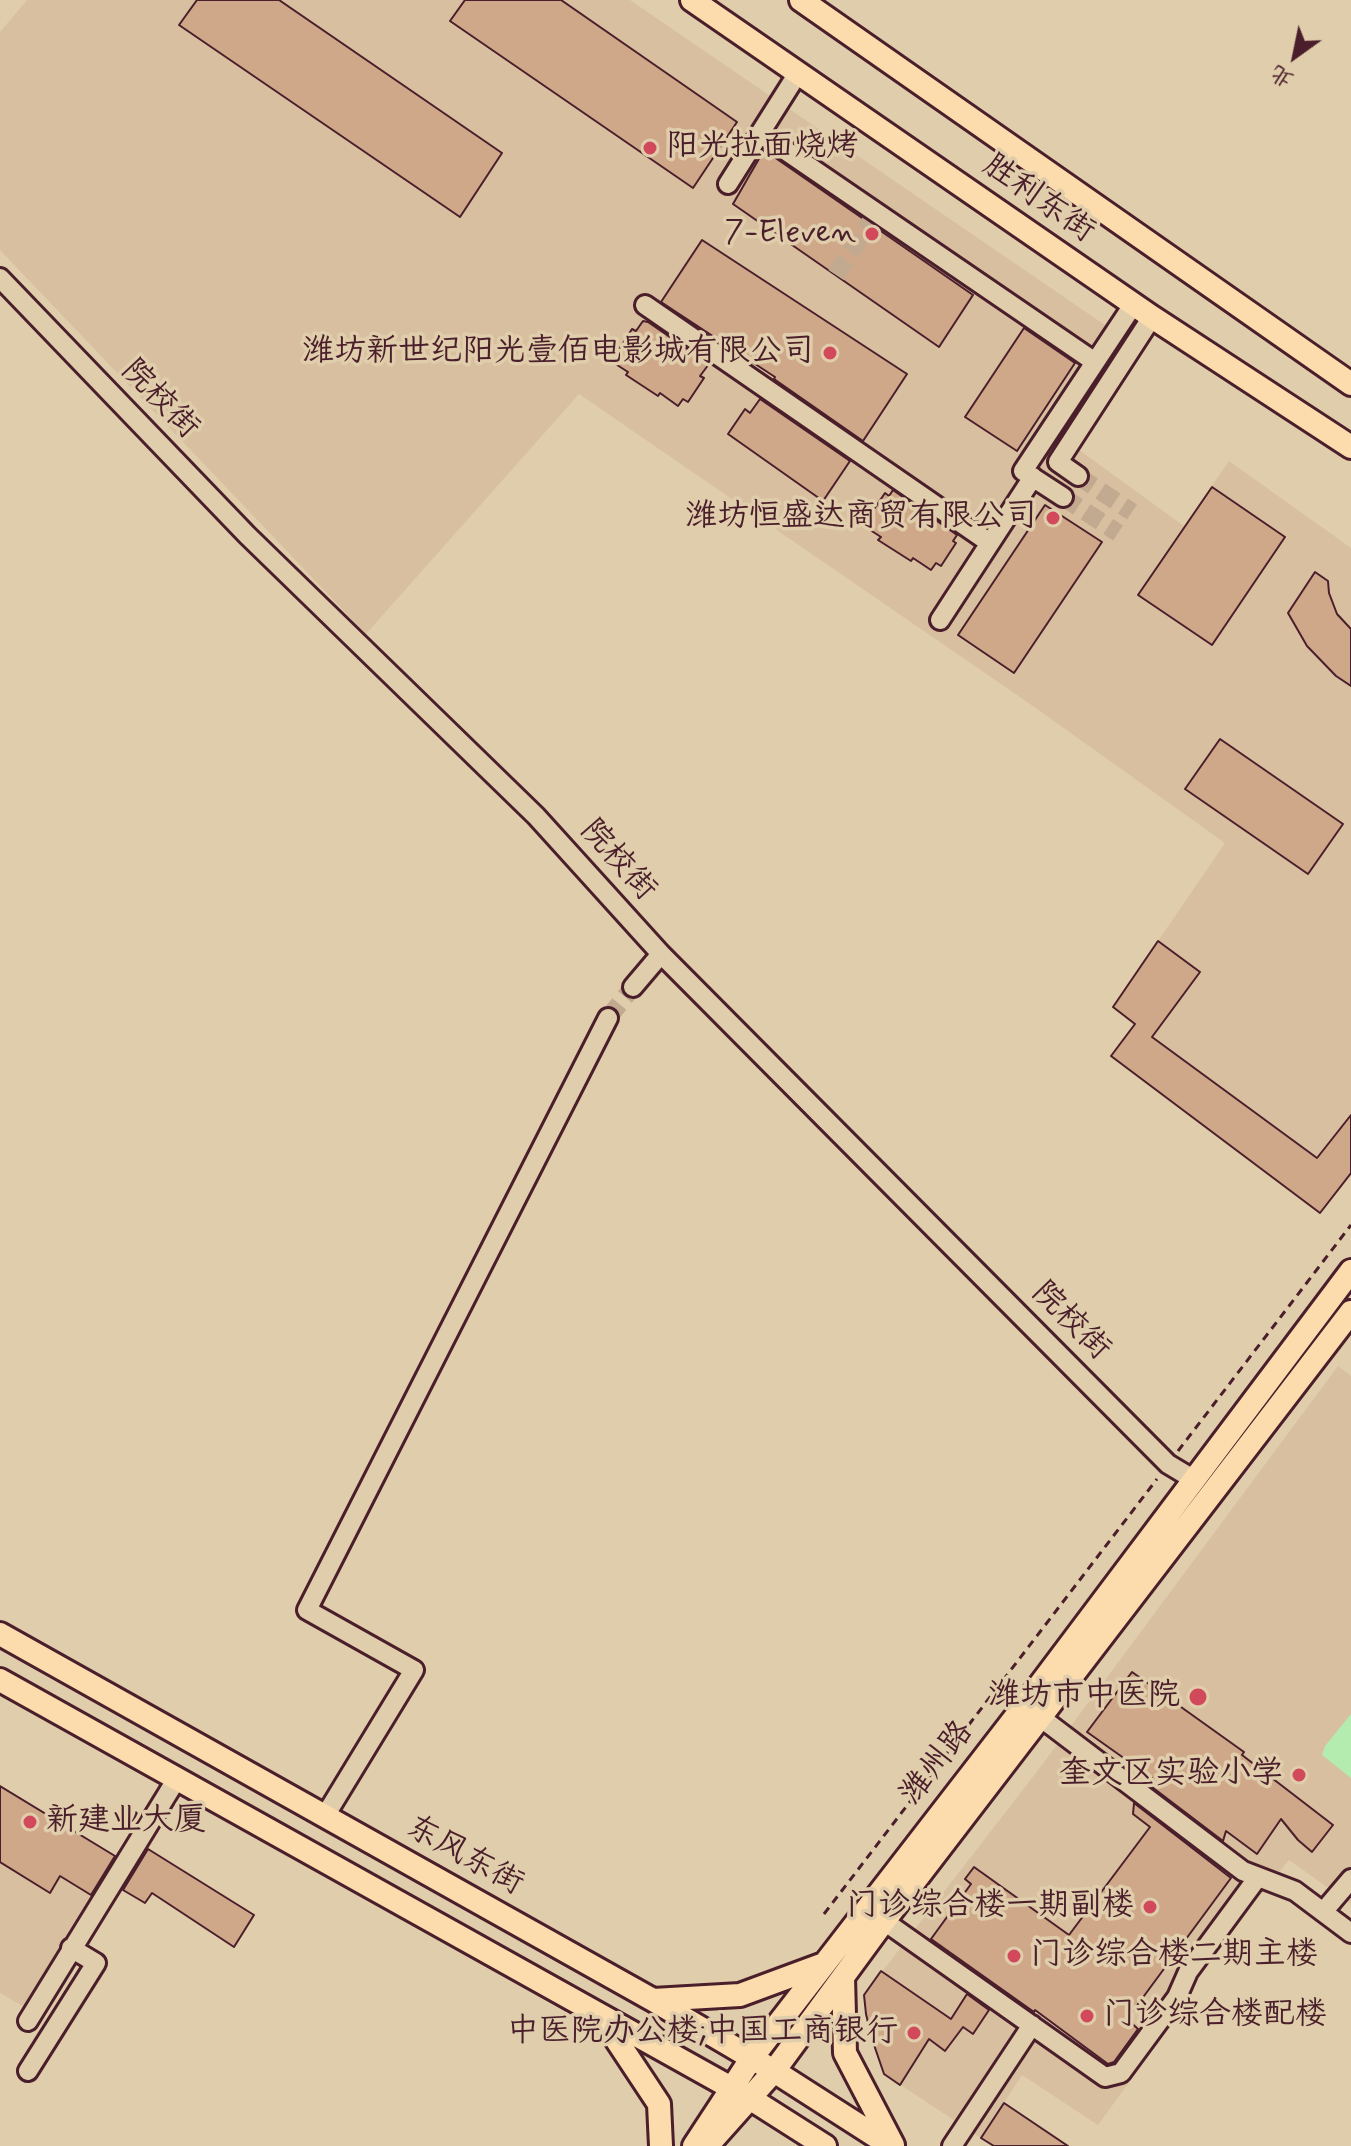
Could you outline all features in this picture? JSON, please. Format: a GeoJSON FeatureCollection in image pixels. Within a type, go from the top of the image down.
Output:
{"type":"FeatureCollection","features":[{"type":"Feature","properties":{"kind":"main road","name":"胜利东街"},"geometry":{"type":"LineString","coordinates":[[692,0],[1142,311],[1351,447]]}},
{"type":"Feature","properties":{"kind":"main road","name":"胜利东街"},"geometry":{"type":"LineString","coordinates":[[801,0],[1351,384]]}},
{"type":"Feature","properties":{"kind":"main road","name":"潍州路"},"geometry":{"type":"LineString","coordinates":[[707,2146],[742,2094],[751,2059],[1024,1706],[1351,1271]]}},
{"type":"Feature","properties":{"kind":"main road","name":"潍州路"},"geometry":{"type":"LineString","coordinates":[[694,2146],[710,2119],[774,2071],[884,1921],[1351,1312]]}},
{"type":"Feature","properties":{"kind":"main road","name":"东风东街"},"geometry":{"type":"LineString","coordinates":[[0,1634],[653,2000],[774,2071],[892,2146]]}},
{"type":"Feature","properties":{"kind":"main road"},"geometry":{"type":"LineString","coordinates":[[0,1680],[742,2094],[825,2146]]}},
{"type":"Feature","properties":{"kind":"main road"},"geometry":{"type":"LineString","coordinates":[[653,2000],[740,1995],[822,1965]]}},
{"type":"Feature","properties":{"kind":"main road"},"geometry":{"type":"LineString","coordinates":[[843,1977],[845,2053],[892,2146]]}},
{"type":"Feature","properties":{"kind":"main road"},"geometry":{"type":"LineString","coordinates":[[602,2017],[659,2104],[661,2146]]}},
{"type":"Feature","properties":{"kind":"street"},"geometry":{"type":"LineString","coordinates":[[728,184],[798,73]]}},
{"type":"Feature","properties":{"kind":"street"},"geometry":{"type":"LineString","coordinates":[[760,133],[1095,362]]}},
{"type":"Feature","properties":{"kind":"street","name":"院校街"},"geometry":{"type":"LineString","coordinates":[[0,278],[247,535],[536,816],[661,954],[1168,1464],[1193,1479]]}},
{"type":"Feature","properties":{"kind":"street"},"geometry":{"type":"LineString","coordinates":[[645,305],[990,543]]}},
{"type":"Feature","properties":{"kind":"street"},"geometry":{"type":"LineString","coordinates":[[1063,497],[1023,471],[1095,362],[1142,311]]}},
{"type":"Feature","properties":{"kind":"street"},"geometry":{"type":"LineString","coordinates":[[1078,476],[1058,462],[1142,311]]}},
{"type":"Feature","properties":{"kind":"street"},"geometry":{"type":"LineString","coordinates":[[940,620],[1033,477]]}},
{"type":"Feature","properties":{"kind":"street"},"geometry":{"type":"LineString","coordinates":[[633,987],[661,954]]}},
{"type":"Feature","properties":{"kind":"street"},"geometry":{"type":"LineString","coordinates":[[325,1816],[414,1670],[307,1610],[608,1018]]}},
{"type":"Feature","properties":{"kind":"street"},"geometry":{"type":"LineString","coordinates":[[1040,1717],[1243,1871],[1295,1891],[1351,1933]]}},
{"type":"Feature","properties":{"kind":"street"},"geometry":{"type":"LineString","coordinates":[[28,2021],[176,1780]]}},
{"type":"Feature","properties":{"kind":"street"},"geometry":{"type":"LineString","coordinates":[[884,1921],[1105,2077],[1121,2073],[1177,1997],[1188,1972],[1258,1877]]}},
{"type":"Feature","properties":{"kind":"street"},"geometry":{"type":"LineString","coordinates":[[1323,1912],[1351,1879]]}},
{"type":"Feature","properties":{"kind":"street"},"geometry":{"type":"LineString","coordinates":[[28,2071],[96,1963],[71,1948]]}},
{"type":"Feature","properties":{"kind":"street"},"geometry":{"type":"LineString","coordinates":[[952,2146],[1032,2025]]}},
{"type":"Feature","properties":{"kind":"path"},"geometry":{"type":"LineString","coordinates":[[824,1914],[1351,1225]]}},
{"type":"Feature","properties":{"kind":"shaded area"},"geometry":{"type":"Polygon","coordinates":[[[27,0],[630,0],[1143,351],[1079,450],[1184,526],[1229,461],[1351,548],[1351,1173],[1320,1213],[1111,1056],[1135,1024],[1113,1007],[1225,843],[1030,704],[579,394],[366,634],[0,250],[0,32],[27,0]]]}},
{"type":"Feature","properties":{"kind":"shaded area","name":"潍坊市中医院"},"geometry":{"type":"Polygon","coordinates":[[[1338,1366],[1351,1376],[1351,1904],[1289,1860],[1203,1965],[1189,2000],[1098,2125],[1022,2075],[981,2138],[884,2074],[872,2039],[864,1995],[1042,1765],[1338,1366]]]}},
{"type":"Feature","properties":{"kind":"shaded area"},"geometry":{"type":"Polygon","coordinates":[[[0,1786],[120,1858],[26,2008],[0,1993],[0,1786]]]}},
{"type":"Feature","properties":{"kind":"green space"},"geometry":{"type":"Polygon","coordinates":[[[1351,1714],[1351,1778],[1322,1755],[1325,1746],[1351,1714]]]}},
{"type":"Feature","properties":{"kind":"building"},"geometry":{"type":"Polygon","coordinates":[[[197,0],[279,0],[502,153],[460,217],[179,25],[197,0]]]}},
{"type":"Feature","properties":{"kind":"building"},"geometry":{"type":"Polygon","coordinates":[[[465,0],[561,0],[737,122],[693,188],[450,21],[465,0]]]}},
{"type":"Feature","properties":{"kind":"building"},"geometry":{"type":"Polygon","coordinates":[[[764,150],[973,295],[939,347],[733,204],[764,150]]]}},
{"type":"Feature","properties":{"kind":"building"},"geometry":{"type":"Polygon","coordinates":[[[702,240],[907,374],[863,441],[775,377],[661,302],[702,240]]]}},
{"type":"Feature","properties":{"kind":"building"},"geometry":{"type":"Polygon","coordinates":[[[643,321],[709,364],[688,402],[683,399],[678,406],[660,393],[658,396],[626,375],[628,372],[614,363],[632,329],[636,331],[643,321]]]}},
{"type":"Feature","properties":{"kind":"building"},"geometry":{"type":"Polygon","coordinates":[[[1024,328],[1075,363],[1017,451],[965,417],[1024,328]]]}},
{"type":"Feature","properties":{"kind":"building"},"geometry":{"type":"Polygon","coordinates":[[[760,399],[850,461],[823,501],[728,434],[745,409],[750,413],[760,399]]]}},
{"type":"Feature","properties":{"kind":"building"},"geometry":{"type":"Polygon","coordinates":[[[1212,487],[1285,537],[1212,645],[1138,595],[1212,487]]]}},
{"type":"Feature","properties":{"kind":"building"},"geometry":{"type":"Polygon","coordinates":[[[893,490],[957,535],[953,541],[956,543],[941,566],[936,563],[931,570],[913,558],[911,561],[878,540],[881,537],[867,528],[873,517],[870,515],[885,493],[889,496],[893,490]]]}},
{"type":"Feature","properties":{"kind":"building"},"geometry":{"type":"Polygon","coordinates":[[[1045,505],[1102,542],[1014,673],[958,635],[1045,505]]]}},
{"type":"Feature","properties":{"kind":"building"},"geometry":{"type":"Polygon","coordinates":[[[1315,572],[1328,581],[1337,614],[1351,629],[1351,686],[1336,676],[1307,646],[1288,613],[1315,572]]]}},
{"type":"Feature","properties":{"kind":"building"},"geometry":{"type":"Polygon","coordinates":[[[1220,739],[1343,824],[1308,874],[1185,789],[1220,739]]]}},
{"type":"Feature","properties":{"kind":"building"},"geometry":{"type":"Polygon","coordinates":[[[1158,941],[1200,972],[1152,1037],[1317,1158],[1351,1115],[1351,1173],[1320,1213],[1111,1056],[1135,1024],[1113,1007],[1158,941]]]}},
{"type":"Feature","properties":{"kind":"building"},"geometry":{"type":"Polygon","coordinates":[[[1132,1672],[1244,1752],[1242,1755],[1333,1825],[1312,1852],[1281,1819],[1257,1854],[1226,1831],[1223,1841],[1148,1784],[1152,1778],[1087,1732],[1132,1672]]]}},
{"type":"Feature","properties":{"kind":"building","name":"新建业大厦"},"geometry":{"type":"Polygon","coordinates":[[[0,1786],[115,1856],[91,1895],[60,1876],[50,1893],[0,1862],[0,1786]]]}},
{"type":"Feature","properties":{"kind":"building"},"geometry":{"type":"Polygon","coordinates":[[[1134,1803],[1231,1878],[1127,2019],[1138,2029],[1114,2062],[1108,2064],[931,1939],[971,1884],[965,1879],[974,1867],[1069,1935],[1150,1827],[1133,1814],[1134,1803]]]}},
{"type":"Feature","properties":{"kind":"building"},"geometry":{"type":"Polygon","coordinates":[[[148,1849],[254,1915],[234,1947],[152,1893],[145,1903],[123,1890],[148,1849]]]}},
{"type":"Feature","properties":{"kind":"building","name":"中医院办公楼;中国工商银行"},"geometry":{"type":"Polygon","coordinates":[[[881,1971],[951,2019],[967,1994],[989,2010],[973,2034],[963,2027],[945,2051],[929,2039],[900,2085],[884,2074],[866,2014],[864,1995],[881,1971]]]}},
{"type":"Feature","properties":{"kind":"building"},"geometry":{"type":"Polygon","coordinates":[[[1004,2103],[1068,2146],[994,2146],[981,2138],[1004,2103]]]}},
{"type":"Feature","properties":{"kind":"tunnel"},"geometry":{"type":"LineString","coordinates":[[836,275],[876,213]]}},
{"type":"Feature","properties":{"kind":"tunnel"},"geometry":{"type":"LineString","coordinates":[[1078,476],[1132,512]]}},
{"type":"Feature","properties":{"kind":"tunnel"},"geometry":{"type":"LineString","coordinates":[[1063,497],[1118,533]]}},
{"type":"Feature","properties":{"kind":"tunnel"},"geometry":{"type":"LineString","coordinates":[[608,1018],[633,987]]}},
{"type":"Feature","properties":{"kind":"place","name":"阳光拉面烧烤"},"geometry":{"type":"Point","coordinates":[650,148]}},
{"type":"Feature","properties":{"kind":"place","name":"7-Eleven"},"geometry":{"type":"Point","coordinates":[872,234]}},
{"type":"Feature","properties":{"kind":"place","name":"潍坊新世纪阳光壹佰电影城有限公司"},"geometry":{"type":"Point","coordinates":[830,353]}},
{"type":"Feature","properties":{"kind":"place","name":"潍坊恒盛达商贸有限公司"},"geometry":{"type":"Point","coordinates":[1053,518]}},
{"type":"Feature","properties":{"kind":"place","name":"潍坊市中医院"},"geometry":{"type":"Point","coordinates":[1198,1697]}},
{"type":"Feature","properties":{"kind":"place","name":"奎文区实验小学"},"geometry":{"type":"Point","coordinates":[1299,1775]}},
{"type":"Feature","properties":{"kind":"place","name":"新建业大厦"},"geometry":{"type":"Point","coordinates":[30,1822]}},
{"type":"Feature","properties":{"kind":"place","name":"门诊综合楼一期副楼"},"geometry":{"type":"Point","coordinates":[1150,1907]}},
{"type":"Feature","properties":{"kind":"place","name":"门诊综合楼二期主楼"},"geometry":{"type":"Point","coordinates":[1014,1956]}},
{"type":"Feature","properties":{"kind":"place","name":"门诊综合楼配楼"},"geometry":{"type":"Point","coordinates":[1087,2016]}},
{"type":"Feature","properties":{"kind":"place","name":"中医院办公楼;中国工商银行"},"geometry":{"type":"Point","coordinates":[914,2033]}}]}
